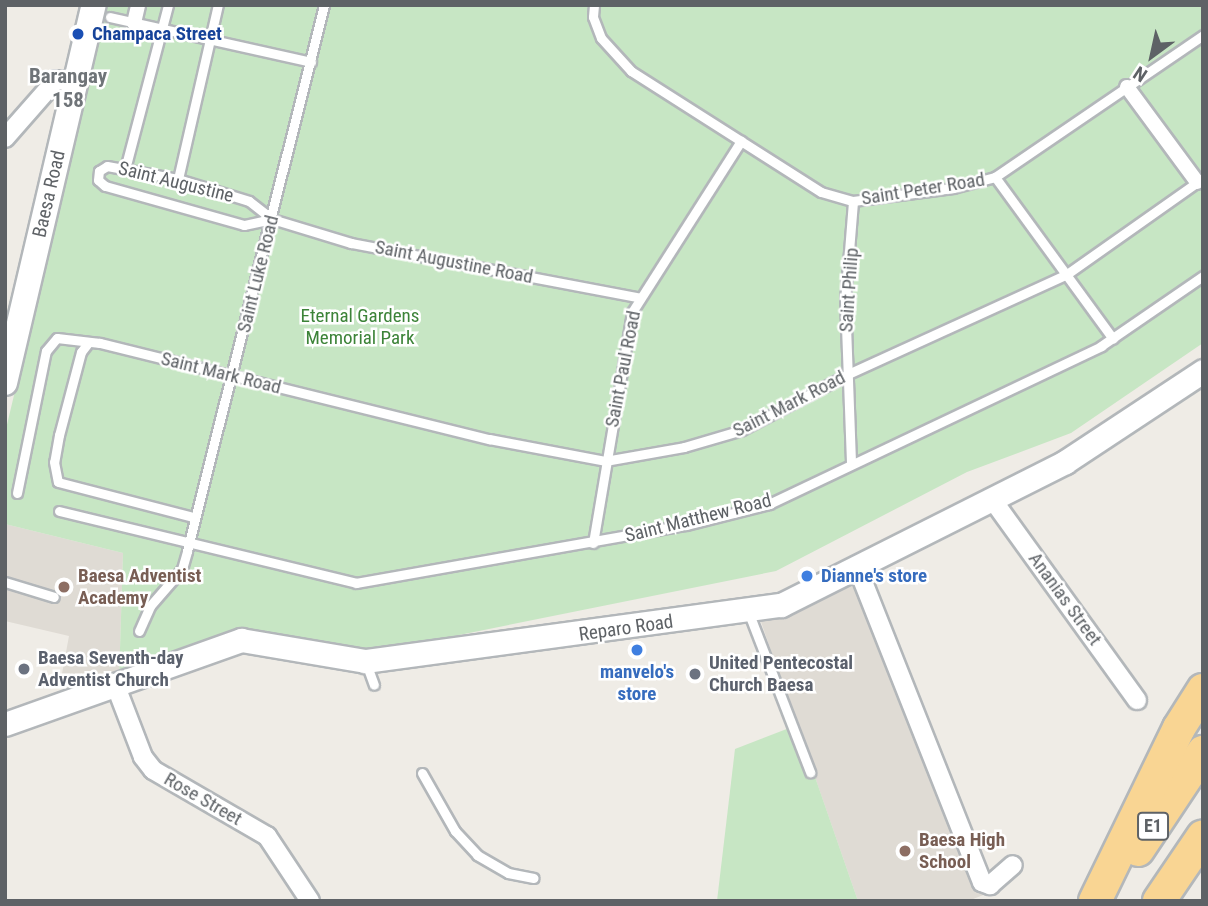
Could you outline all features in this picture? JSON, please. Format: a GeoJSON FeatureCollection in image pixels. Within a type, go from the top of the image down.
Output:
{"type":"FeatureCollection","features":[{"type":"Feature","properties":{"kind":"highway"},"geometry":{"type":"LineString","coordinates":[[1095,901],[1178,728],[1203,690]]}},
{"type":"Feature","properties":{"kind":"highway","name":"E1"},"geometry":{"type":"LineString","coordinates":[[1104,901],[1203,752]]}},
{"type":"Feature","properties":{"kind":"highway","name":"E1"},"geometry":{"type":"LineString","coordinates":[[1159,901],[1203,836]]}},
{"type":"Feature","properties":{"kind":"main road","name":"Baesa Road"},"geometry":{"type":"LineString","coordinates":[[5,383],[75,80],[102,11]]}},
{"type":"Feature","properties":{"kind":"street"},"geometry":{"type":"LineString","coordinates":[[134,23],[138,5]]}},
{"type":"Feature","properties":{"kind":"street"},"geometry":{"type":"LineString","coordinates":[[5,138],[56,80],[75,80]]}},
{"type":"Feature","properties":{"kind":"street"},"geometry":{"type":"LineString","coordinates":[[1128,87],[1200,180]]}},
{"type":"Feature","properties":{"kind":"street","name":"Reparo Road"},"geometry":{"type":"LineString","coordinates":[[5,724],[241,640],[365,661],[780,605],[858,569],[1090,448],[1203,371]]}},
{"type":"Feature","properties":{"kind":"street","name":"Ananias Street"},"geometry":{"type":"LineString","coordinates":[[992,499],[1137,700]]}},
{"type":"Feature","properties":{"kind":"street"},"geometry":{"type":"LineString","coordinates":[[858,569],[982,881],[990,886],[1013,865]]}},
{"type":"Feature","properties":{"kind":"street","name":"Rose Street"},"geometry":{"type":"LineString","coordinates":[[115,684],[143,758],[153,770],[267,836],[310,901]]}},
{"type":"Feature","properties":{"kind":"lane"},"geometry":{"type":"LineString","coordinates":[[125,169],[164,31],[168,5]]}},
{"type":"Feature","properties":{"kind":"lane"},"geometry":{"type":"LineString","coordinates":[[178,179],[218,5]]}},
{"type":"Feature","properties":{"kind":"lane","name":"Saint Luke Road"},"geometry":{"type":"LineString","coordinates":[[139,631],[150,606],[182,569],[324,5]]}},
{"type":"Feature","properties":{"kind":"lane","name":"Saint Peter Road"},"geometry":{"type":"LineString","coordinates":[[594,5],[593,17],[601,38],[614,56],[821,192],[853,201],[953,188],[995,177],[1203,35]]}},
{"type":"Feature","properties":{"kind":"lane"},"geometry":{"type":"LineString","coordinates":[[102,11],[164,31],[311,62]]}},
{"type":"Feature","properties":{"kind":"lane","name":"Saint Paul Road"},"geometry":{"type":"LineString","coordinates":[[593,543],[605,461],[638,297],[741,141]]}},
{"type":"Feature","properties":{"kind":"lane","name":"Saint Augustine"},"geometry":{"type":"LineString","coordinates":[[102,167],[178,179],[249,201],[272,219],[244,225],[98,180],[102,167]]}},
{"type":"Feature","properties":{"kind":"lane"},"geometry":{"type":"LineString","coordinates":[[995,177],[1114,339]]}},
{"type":"Feature","properties":{"kind":"lane","name":"Saint Mark Road"},"geometry":{"type":"LineString","coordinates":[[17,493],[46,351],[57,338],[232,375],[489,439],[605,461],[684,447],[742,430],[848,374],[1067,274],[1200,180]]}},
{"type":"Feature","properties":{"kind":"lane","name":"Saint Philip"},"geometry":{"type":"LineString","coordinates":[[851,463],[845,301],[853,201]]}},
{"type":"Feature","properties":{"kind":"lane","name":"Saint Augustine Road"},"geometry":{"type":"LineString","coordinates":[[272,219],[351,243],[638,297]]}},
{"type":"Feature","properties":{"kind":"lane","name":"Saint Matthew Road"},"geometry":{"type":"LineString","coordinates":[[59,511],[356,583],[593,543],[760,508],[1114,339],[1203,276]]}},
{"type":"Feature","properties":{"kind":"lane"},"geometry":{"type":"LineString","coordinates":[[88,343],[81,352],[59,435],[54,462],[58,482],[193,517]]}},
{"type":"Feature","properties":{"kind":"lane"},"geometry":{"type":"LineString","coordinates":[[5,582],[54,597]]}},
{"type":"Feature","properties":{"kind":"lane"},"geometry":{"type":"LineString","coordinates":[[748,611],[810,772]]}},
{"type":"Feature","properties":{"kind":"lane"},"geometry":{"type":"LineString","coordinates":[[365,661],[374,685]]}},
{"type":"Feature","properties":{"kind":"lane"},"geometry":{"type":"LineString","coordinates":[[422,773],[465,844],[500,869],[534,878]]}},
{"type":"Feature","properties":{"kind":"shaded area","name":"Baesa Adventist Academy"},"geometry":{"type":"Polygon","coordinates":[[[5,524],[123,553],[119,680],[73,694],[61,679],[69,636],[5,621],[5,524]]]}},
{"type":"Feature","properties":{"kind":"shaded area"},"geometry":{"type":"Polygon","coordinates":[[[856,576],[986,894],[968,901],[858,901],[759,616],[856,576]]]}},
{"type":"Feature","properties":{"kind":"green space","name":"Eternal Gardens Memorial Park"},"geometry":{"type":"Polygon","coordinates":[[[107,5],[1203,5],[1203,343],[1071,433],[967,472],[776,571],[365,654],[243,633],[119,680],[123,553],[5,524],[5,433],[107,5]]]}},
{"type":"Feature","properties":{"kind":"green space"},"geometry":{"type":"Polygon","coordinates":[[[797,725],[858,901],[717,901],[735,749],[797,725]]]}},
{"type":"Feature","properties":{"kind":"place","name":"Champaca Street"},"geometry":{"type":"Point","coordinates":[78,34]}},
{"type":"Feature","properties":{"kind":"place","name":"Dianne's store"},"geometry":{"type":"Point","coordinates":[807,576]}},
{"type":"Feature","properties":{"kind":"place","name":"Baesa Adventist Academy"},"geometry":{"type":"Point","coordinates":[64,587]}},
{"type":"Feature","properties":{"kind":"place","name":"manvelo's store"},"geometry":{"type":"Point","coordinates":[637,650]}},
{"type":"Feature","properties":{"kind":"place","name":"Baesa Seventh-day Adventist Church"},"geometry":{"type":"Point","coordinates":[24,669]}},
{"type":"Feature","properties":{"kind":"place","name":"United Pentecostal Church Baesa"},"geometry":{"type":"Point","coordinates":[695,674]}},
{"type":"Feature","properties":{"kind":"place","name":"Baesa High School"},"geometry":{"type":"Point","coordinates":[905,851]}},
{"type":"Feature","properties":{"kind":"district","name":"Barangay 158"},"geometry":{"type":"Point","coordinates":[68,88]}}]}
